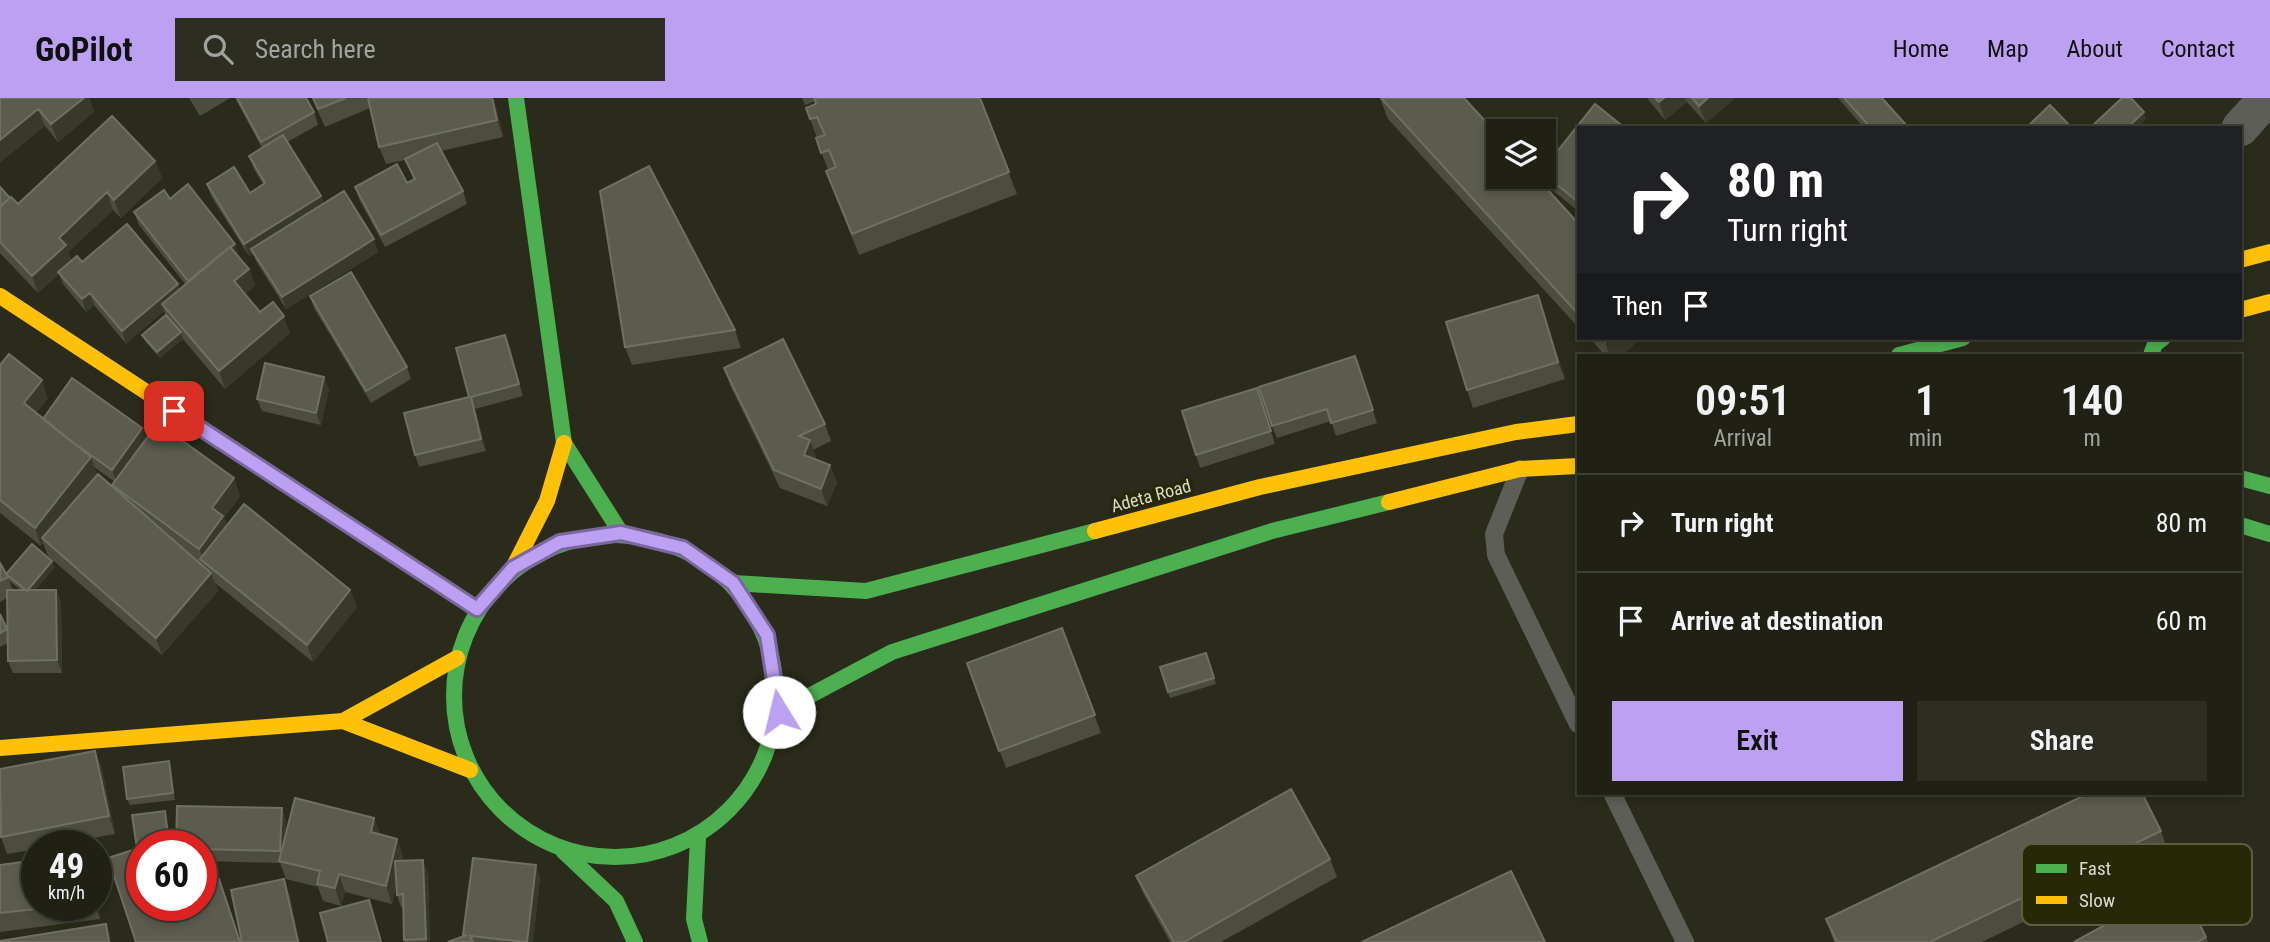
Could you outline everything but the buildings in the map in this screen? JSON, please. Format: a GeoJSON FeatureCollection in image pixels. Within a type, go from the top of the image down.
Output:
{"type":"FeatureCollection","features":[{"type":"Feature","properties":{"kind":"main road"},"geometry":{"type":"LineString","coordinates":[[516,98],[564,443],[547,501],[513,568],[477,609],[457,658],[453,710],[470,770],[509,820],[563,851],[616,901],[635,942]]}},
{"type":"Feature","properties":{"kind":"main road"},"geometry":{"type":"LineString","coordinates":[[2242,259],[2270,252]]}},
{"type":"Feature","properties":{"kind":"main road"},"geometry":{"type":"LineString","coordinates":[[0,296],[477,609]]}},
{"type":"Feature","properties":{"kind":"main road"},"geometry":{"type":"LineString","coordinates":[[2242,309],[2270,302]]}},
{"type":"Feature","properties":{"kind":"main road"},"geometry":{"type":"LineString","coordinates":[[1903,354],[1955,340]]}},
{"type":"Feature","properties":{"kind":"main road","name":"Adeta Road"},"geometry":{"type":"LineString","coordinates":[[733,583],[866,591],[1260,487],[1516,432],[1577,424]]}},
{"type":"Feature","properties":{"kind":"main road"},"geometry":{"type":"LineString","coordinates":[[564,443],[621,533]]}},
{"type":"Feature","properties":{"kind":"main road"},"geometry":{"type":"LineString","coordinates":[[779,712],[892,652],[1272,531],[1520,469],[1577,466]]}},
{"type":"Feature","properties":{"kind":"main road"},"geometry":{"type":"LineString","coordinates":[[2242,479],[2270,486]]}},
{"type":"Feature","properties":{"kind":"main road"},"geometry":{"type":"LineString","coordinates":[[2242,526],[2270,534]]}},
{"type":"Feature","properties":{"kind":"main road"},"geometry":{"type":"LineString","coordinates":[[513,568],[560,542],[621,533],[683,548],[733,583],[767,635],[779,712],[754,784],[698,838],[629,859],[563,851]]}},
{"type":"Feature","properties":{"kind":"main road"},"geometry":{"type":"LineString","coordinates":[[0,748],[343,721],[457,658]]}},
{"type":"Feature","properties":{"kind":"main road"},"geometry":{"type":"LineString","coordinates":[[343,721],[470,770]]}},
{"type":"Feature","properties":{"kind":"main road"},"geometry":{"type":"LineString","coordinates":[[698,838],[694,919],[700,942]]}},
{"type":"Feature","properties":{"kind":"street"},"geometry":{"type":"LineString","coordinates":[[2242,126],[2267,98]]}},
{"type":"Feature","properties":{"kind":"lane"},"geometry":{"type":"LineString","coordinates":[[1520,469],[1494,534],[1496,555],[1577,722]]}},
{"type":"Feature","properties":{"kind":"lane"},"geometry":{"type":"LineString","coordinates":[[1613,795],[1685,942]]}},
{"type":"Feature","properties":{"kind":"traffic: fast"},"geometry":{"type":"LineString","coordinates":[[516,98],[564,443],[621,533]]}},
{"type":"Feature","properties":{"kind":"traffic: fast"},"geometry":{"type":"LineString","coordinates":[[1903,354],[1955,340]]}},
{"type":"Feature","properties":{"kind":"traffic: fast"},"geometry":{"type":"LineString","coordinates":[[2151,354],[2155,344],[2160,340]]}},
{"type":"Feature","properties":{"kind":"traffic: fast"},"geometry":{"type":"LineString","coordinates":[[2242,479],[2270,486]]}},
{"type":"Feature","properties":{"kind":"traffic: fast"},"geometry":{"type":"LineString","coordinates":[[779,712],[892,652],[1272,531],[1389,502]]}},
{"type":"Feature","properties":{"kind":"traffic: fast"},"geometry":{"type":"LineString","coordinates":[[2242,526],[2270,534]]}},
{"type":"Feature","properties":{"kind":"traffic: fast"},"geometry":{"type":"LineString","coordinates":[[733,583],[866,591],[1095,531]]}},
{"type":"Feature","properties":{"kind":"traffic: fast"},"geometry":{"type":"LineString","coordinates":[[615,535],[646,538],[677,547],[705,562],[729,582],[749,606],[764,634],[773,665],[776,696],[773,727],[764,758],[749,786],[729,810],[705,830],[677,845],[646,854],[615,857],[584,854],[553,845],[525,830],[501,810],[481,786],[466,758],[457,727],[454,696],[457,665],[466,634],[481,606],[501,582],[525,562],[553,547],[584,538],[615,535]]}},
{"type":"Feature","properties":{"kind":"traffic: fast"},"geometry":{"type":"LineString","coordinates":[[698,838],[694,919],[700,942]]}},
{"type":"Feature","properties":{"kind":"traffic: fast"},"geometry":{"type":"LineString","coordinates":[[563,851],[616,901],[635,942]]}},
{"type":"Feature","properties":{"kind":"traffic: slow"},"geometry":{"type":"LineString","coordinates":[[2242,259],[2270,252]]}},
{"type":"Feature","properties":{"kind":"traffic: slow"},"geometry":{"type":"LineString","coordinates":[[0,296],[477,609]]}},
{"type":"Feature","properties":{"kind":"traffic: slow"},"geometry":{"type":"LineString","coordinates":[[2242,309],[2270,302]]}},
{"type":"Feature","properties":{"kind":"traffic: slow"},"geometry":{"type":"LineString","coordinates":[[1095,531],[1260,487],[1516,432],[1577,424]]}},
{"type":"Feature","properties":{"kind":"traffic: slow"},"geometry":{"type":"LineString","coordinates":[[513,568],[547,501],[564,443]]}},
{"type":"Feature","properties":{"kind":"traffic: slow"},"geometry":{"type":"LineString","coordinates":[[1389,502],[1520,469],[1577,466]]}},
{"type":"Feature","properties":{"kind":"traffic: slow"},"geometry":{"type":"LineString","coordinates":[[0,748],[343,721],[457,658]]}},
{"type":"Feature","properties":{"kind":"traffic: slow"},"geometry":{"type":"LineString","coordinates":[[343,721],[470,770]]}},
{"type":"Feature","properties":{"kind":"route"},"geometry":{"type":"LineString","coordinates":[[174,411],[477,609],[513,568],[560,542],[621,533],[683,548],[733,583],[767,635],[779,712]]}}]}
